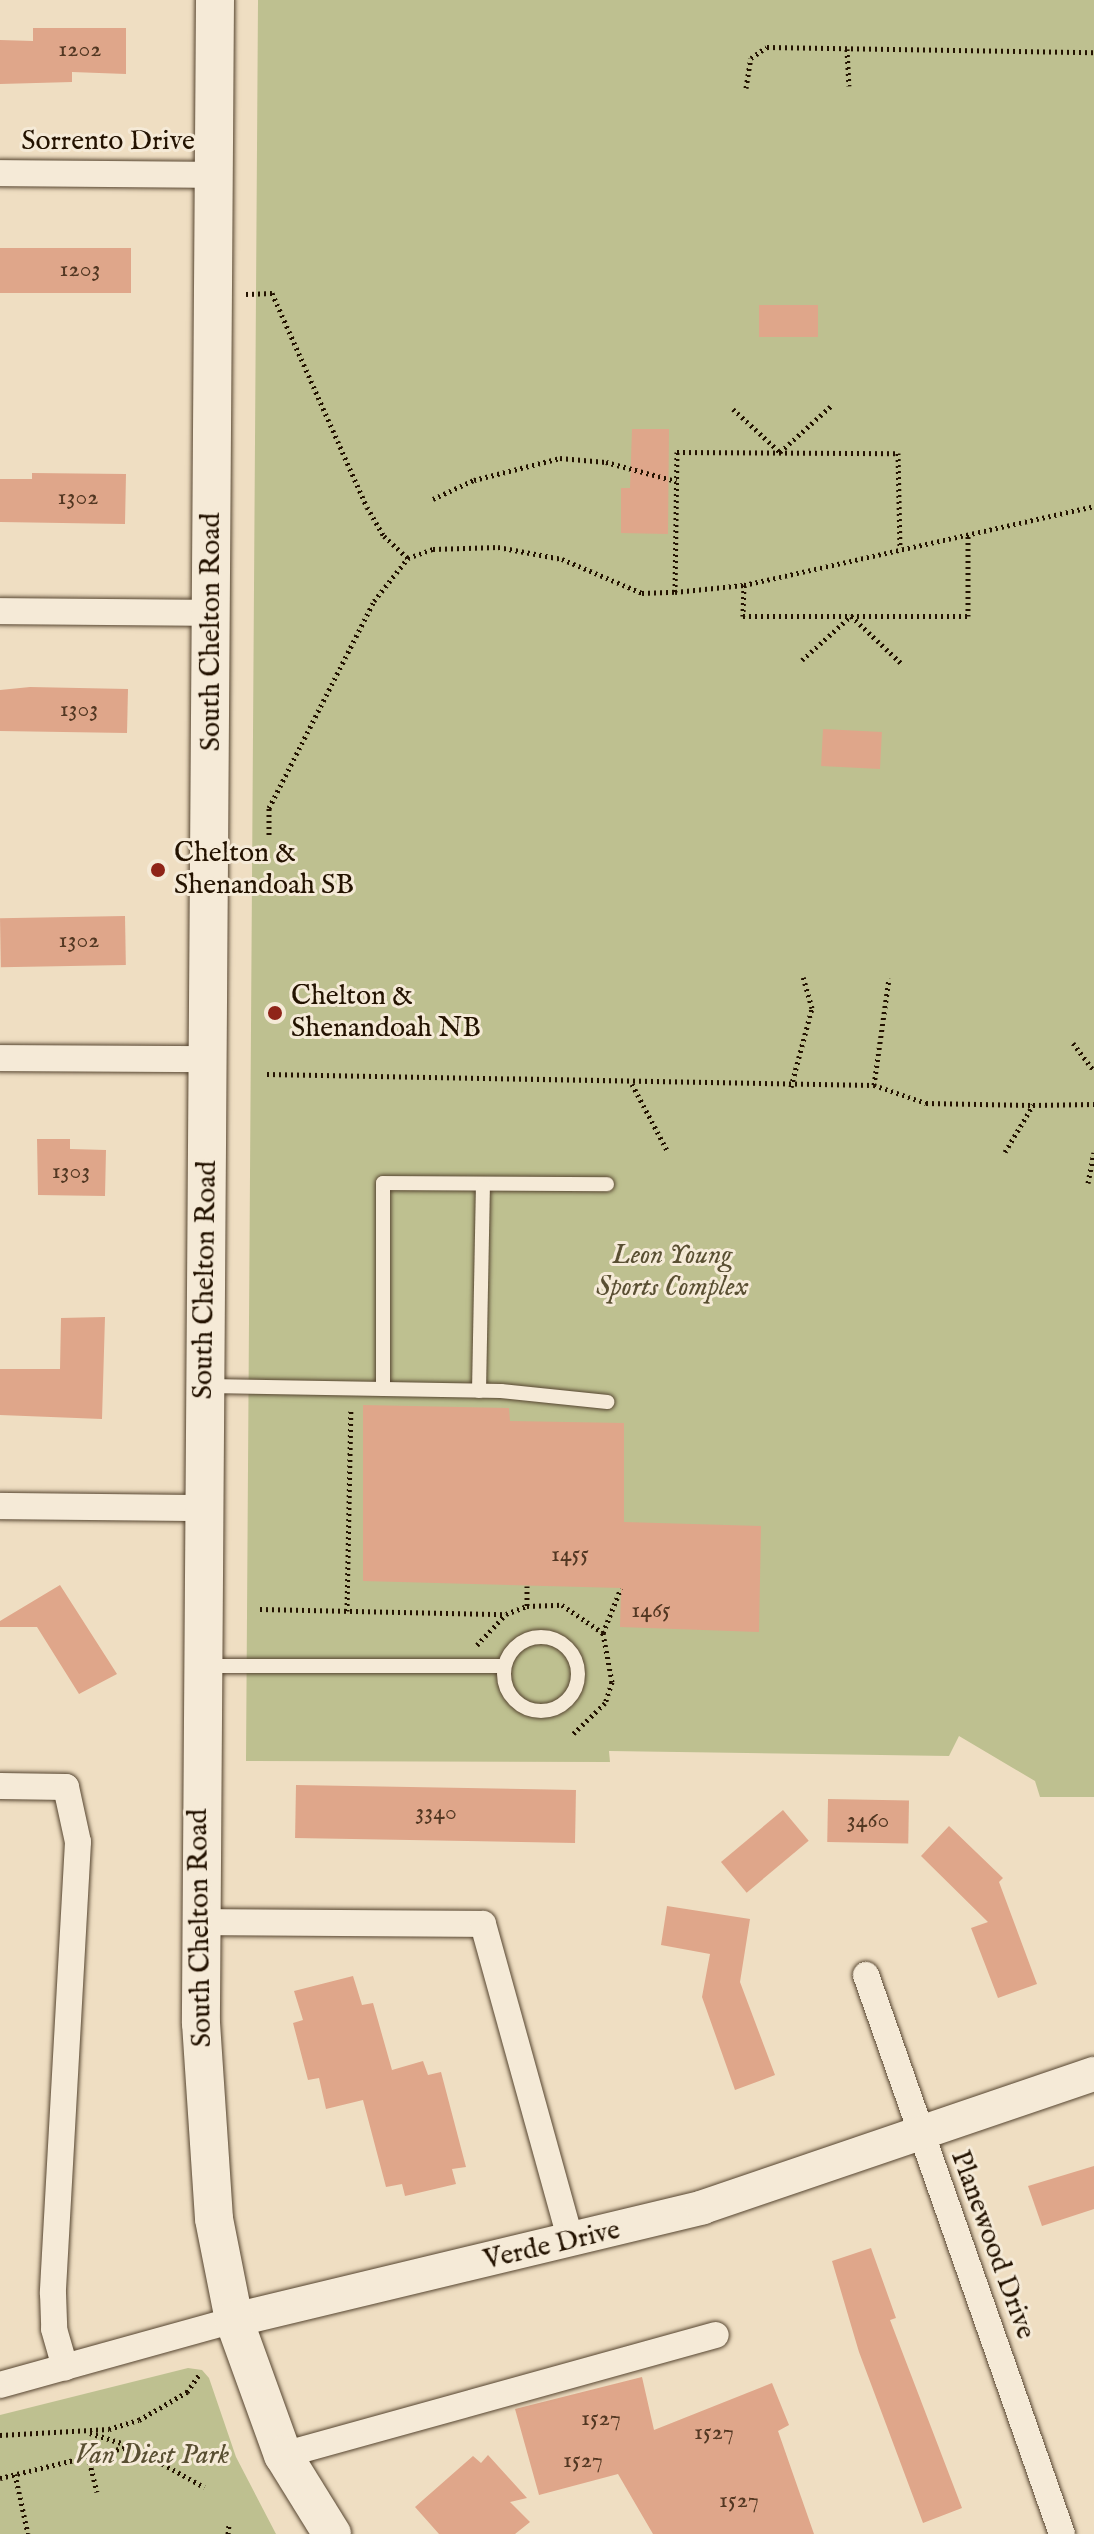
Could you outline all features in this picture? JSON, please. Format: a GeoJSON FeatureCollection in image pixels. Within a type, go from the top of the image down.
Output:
{"type":"FeatureCollection","features":[{"type":"Feature","properties":{"kind":"main road","name":"South Chelton Road"},"geometry":{"type":"LineString","coordinates":[[215,0],[209,1059],[200,1666],[199,1922],[206,2136],[214,2219],[234,2320],[283,2455],[332,2534]]}},
{"type":"Feature","properties":{"kind":"street","name":"Sorrento Drive"},"geometry":{"type":"LineString","coordinates":[[0,173],[215,175]]}},
{"type":"Feature","properties":{"kind":"street"},"geometry":{"type":"LineString","coordinates":[[0,611],[212,613]]}},
{"type":"Feature","properties":{"kind":"street"},"geometry":{"type":"LineString","coordinates":[[0,1058],[209,1059]]}},
{"type":"Feature","properties":{"kind":"street"},"geometry":{"type":"LineString","coordinates":[[0,1506],[203,1508]]}},
{"type":"Feature","properties":{"kind":"street"},"geometry":{"type":"LineString","coordinates":[[0,1786],[66,1787],[78,1842],[53,2293],[54,2329],[65,2367]]}},
{"type":"Feature","properties":{"kind":"street"},"geometry":{"type":"LineString","coordinates":[[199,1922],[483,1924],[571,2242]]}},
{"type":"Feature","properties":{"kind":"street","name":"Planewood Drive"},"geometry":{"type":"LineString","coordinates":[[866,1975],[919,2135],[1062,2534]]}},
{"type":"Feature","properties":{"kind":"street","name":"Verde Drive"},"geometry":{"type":"LineString","coordinates":[[0,2385],[234,2320],[571,2242],[703,2207],[1094,2074]]}},
{"type":"Feature","properties":{"kind":"street"},"geometry":{"type":"LineString","coordinates":[[283,2455],[716,2335]]}},
{"type":"Feature","properties":{"kind":"lane"},"geometry":{"type":"LineString","coordinates":[[383,1389],[383,1183],[607,1184]]}},
{"type":"Feature","properties":{"kind":"lane"},"geometry":{"type":"LineString","coordinates":[[479,1391],[483,1184]]}},
{"type":"Feature","properties":{"kind":"lane"},"geometry":{"type":"LineString","coordinates":[[205,1386],[479,1391],[607,1402]]}},
{"type":"Feature","properties":{"kind":"lane"},"geometry":{"type":"LineString","coordinates":[[549,1638],[568,1649],[578,1678],[567,1700],[556,1708],[535,1711],[510,1696],[504,1666],[521,1642],[549,1638]]}},
{"type":"Feature","properties":{"kind":"lane"},"geometry":{"type":"LineString","coordinates":[[200,1666],[504,1666]]}},
{"type":"Feature","properties":{"kind":"path"},"geometry":{"type":"LineString","coordinates":[[746,88],[751,58],[767,47],[1094,52]]}},
{"type":"Feature","properties":{"kind":"path"},"geometry":{"type":"LineString","coordinates":[[847,49],[849,86]]}},
{"type":"Feature","properties":{"kind":"path"},"geometry":{"type":"LineString","coordinates":[[215,294],[272,293],[361,496],[384,536],[408,558]]}},
{"type":"Feature","properties":{"kind":"path"},"geometry":{"type":"LineString","coordinates":[[780,452],[832,405]]}},
{"type":"Feature","properties":{"kind":"path"},"geometry":{"type":"LineString","coordinates":[[733,409],[780,452]]}},
{"type":"Feature","properties":{"kind":"path"},"geometry":{"type":"LineString","coordinates":[[675,592],[677,452],[898,453],[900,548]]}},
{"type":"Feature","properties":{"kind":"path"},"geometry":{"type":"LineString","coordinates":[[433,499],[474,480],[560,458],[606,462],[676,481]]}},
{"type":"Feature","properties":{"kind":"path"},"geometry":{"type":"LineString","coordinates":[[269,835],[269,808],[374,601],[408,558],[433,549],[498,547],[562,559],[642,593],[675,592],[744,585],[1094,506]]}},
{"type":"Feature","properties":{"kind":"path"},"geometry":{"type":"LineString","coordinates":[[744,585],[743,616],[968,616],[968,533]]}},
{"type":"Feature","properties":{"kind":"path"},"geometry":{"type":"LineString","coordinates":[[802,660],[851,616]]}},
{"type":"Feature","properties":{"kind":"path"},"geometry":{"type":"LineString","coordinates":[[851,616],[903,665]]}},
{"type":"Feature","properties":{"kind":"path"},"geometry":{"type":"LineString","coordinates":[[791,1087],[812,1008],[803,977]]}},
{"type":"Feature","properties":{"kind":"path"},"geometry":{"type":"LineString","coordinates":[[874,1085],[889,978]]}},
{"type":"Feature","properties":{"kind":"path"},"geometry":{"type":"LineString","coordinates":[[1073,1043],[1094,1071]]}},
{"type":"Feature","properties":{"kind":"path"},"geometry":{"type":"LineString","coordinates":[[267,1074],[791,1087],[874,1085],[926,1103],[1094,1104]]}},
{"type":"Feature","properties":{"kind":"path"},"geometry":{"type":"LineString","coordinates":[[632,1084],[668,1152]]}},
{"type":"Feature","properties":{"kind":"path"},"geometry":{"type":"LineString","coordinates":[[1005,1152],[1033,1105]]}},
{"type":"Feature","properties":{"kind":"path"},"geometry":{"type":"LineString","coordinates":[[1088,1183],[1094,1153]]}},
{"type":"Feature","properties":{"kind":"path"},"geometry":{"type":"LineString","coordinates":[[336,1410],[351,1410],[347,1611]]}},
{"type":"Feature","properties":{"kind":"path"},"geometry":{"type":"LineString","coordinates":[[527,1586],[527,1606]]}},
{"type":"Feature","properties":{"kind":"path"},"geometry":{"type":"LineString","coordinates":[[573,1734],[605,1703],[612,1682],[603,1633],[621,1588]]}},
{"type":"Feature","properties":{"kind":"path"},"geometry":{"type":"LineString","coordinates":[[260,1609],[506,1614],[527,1606],[562,1605],[603,1633]]}},
{"type":"Feature","properties":{"kind":"path"},"geometry":{"type":"LineString","coordinates":[[475,1666],[475,1648],[506,1614]]}},
{"type":"Feature","properties":{"kind":"path"},"geometry":{"type":"LineString","coordinates":[[0,2435],[85,2431],[139,2420],[187,2392],[199,2375]]}},
{"type":"Feature","properties":{"kind":"path"},"geometry":{"type":"LineString","coordinates":[[85,2431],[131,2446],[204,2487]]}},
{"type":"Feature","properties":{"kind":"path"},"geometry":{"type":"LineString","coordinates":[[0,2478],[131,2446]]}},
{"type":"Feature","properties":{"kind":"path"},"geometry":{"type":"LineString","coordinates":[[88,2456],[97,2492]]}},
{"type":"Feature","properties":{"kind":"path"},"geometry":{"type":"LineString","coordinates":[[15,2474],[28,2534]]}},
{"type":"Feature","properties":{"kind":"path"},"geometry":{"type":"LineString","coordinates":[[228,2534],[229,2524]]}},
{"type":"Feature","properties":{"kind":"green space","name":"Leon Young Sports Complex"},"geometry":{"type":"Polygon","coordinates":[[[258,0],[1094,0],[1094,1797],[1040,1797],[1035,1781],[959,1736],[949,1756],[609,1751],[610,1762],[246,1761],[258,0]]]}},
{"type":"Feature","properties":{"kind":"green space","name":"Van Diest Park"},"geometry":{"type":"Polygon","coordinates":[[[188,2368],[202,2370],[209,2378],[236,2457],[276,2534],[0,2534],[0,2415],[188,2368]]]}},
{"type":"Feature","properties":{"kind":"building"},"geometry":{"type":"Polygon","coordinates":[[[33,28],[126,28],[126,74],[72,72],[72,82],[0,84],[0,40],[33,41],[33,28]]]}},
{"type":"Feature","properties":{"kind":"building"},"geometry":{"type":"Polygon","coordinates":[[[0,248],[131,248],[131,293],[0,293],[0,248]]]}},
{"type":"Feature","properties":{"kind":"building"},"geometry":{"type":"Polygon","coordinates":[[[759,305],[818,305],[818,337],[759,337],[759,305]]]}},
{"type":"Feature","properties":{"kind":"building"},"geometry":{"type":"Polygon","coordinates":[[[632,429],[669,429],[668,534],[621,533],[621,488],[630,488],[632,429]]]}},
{"type":"Feature","properties":{"kind":"building"},"geometry":{"type":"Polygon","coordinates":[[[32,473],[126,474],[125,524],[0,522],[0,479],[32,479],[32,473]]]}},
{"type":"Feature","properties":{"kind":"building"},"geometry":{"type":"Polygon","coordinates":[[[30,687],[128,689],[127,733],[0,731],[0,690],[30,687]]]}},
{"type":"Feature","properties":{"kind":"building"},"geometry":{"type":"Polygon","coordinates":[[[823,729],[882,732],[880,769],[821,766],[823,729]]]}},
{"type":"Feature","properties":{"kind":"building"},"geometry":{"type":"Polygon","coordinates":[[[125,916],[126,965],[1,967],[0,918],[125,916]]]}},
{"type":"Feature","properties":{"kind":"building"},"geometry":{"type":"Polygon","coordinates":[[[37,1139],[70,1139],[70,1149],[106,1150],[105,1196],[38,1195],[37,1139]]]}},
{"type":"Feature","properties":{"kind":"building"},"geometry":{"type":"Polygon","coordinates":[[[105,1317],[102,1419],[0,1415],[0,1369],[60,1369],[61,1318],[105,1317]]]}},
{"type":"Feature","properties":{"kind":"building"},"geometry":{"type":"Polygon","coordinates":[[[363,1405],[509,1408],[510,1421],[624,1423],[624,1522],[761,1526],[759,1632],[620,1627],[621,1588],[363,1581],[363,1405]]]}},
{"type":"Feature","properties":{"kind":"building"},"geometry":{"type":"Polygon","coordinates":[[[60,1585],[117,1674],[79,1694],[37,1627],[0,1627],[0,1621],[60,1585]]]}},
{"type":"Feature","properties":{"kind":"building"},"geometry":{"type":"Polygon","coordinates":[[[296,1785],[576,1790],[575,1843],[295,1838],[296,1785]]]}},
{"type":"Feature","properties":{"kind":"building"},"geometry":{"type":"Polygon","coordinates":[[[828,1799],[909,1800],[908,1843],[827,1842],[828,1799]]]}},
{"type":"Feature","properties":{"kind":"building"},"geometry":{"type":"Polygon","coordinates":[[[783,1810],[809,1841],[747,1893],[721,1862],[783,1810]]]}},
{"type":"Feature","properties":{"kind":"building"},"geometry":{"type":"Polygon","coordinates":[[[949,1826],[1003,1878],[999,1882],[1037,1984],[998,1998],[971,1928],[988,1922],[921,1856],[949,1826]]]}},
{"type":"Feature","properties":{"kind":"building"},"geometry":{"type":"Polygon","coordinates":[[[667,1906],[750,1919],[740,1982],[775,2075],[735,2090],[702,1997],[710,1954],[661,1945],[667,1906]]]}},
{"type":"Feature","properties":{"kind":"building"},"geometry":{"type":"Polygon","coordinates":[[[353,1976],[362,2005],[373,2003],[392,2070],[423,2061],[428,2075],[441,2072],[466,2167],[452,2169],[456,2184],[405,2196],[402,2184],[386,2187],[363,2100],[326,2109],[319,2078],[308,2080],[293,2023],[303,2020],[294,1991],[353,1976]]]}},
{"type":"Feature","properties":{"kind":"building"},"geometry":{"type":"Polygon","coordinates":[[[1094,2166],[1094,2209],[1042,2226],[1028,2186],[1094,2166]]]}},
{"type":"Feature","properties":{"kind":"building"},"geometry":{"type":"Polygon","coordinates":[[[871,2248],[896,2318],[890,2320],[962,2508],[923,2523],[859,2352],[832,2261],[871,2248]]]}},
{"type":"Feature","properties":{"kind":"building"},"geometry":{"type":"Polygon","coordinates":[[[642,2377],[654,2430],[772,2383],[789,2425],[778,2431],[814,2534],[653,2534],[618,2474],[539,2495],[515,2409],[642,2377]]]}},
{"type":"Feature","properties":{"kind":"building"},"geometry":{"type":"Polygon","coordinates":[[[488,2455],[527,2498],[510,2502],[530,2522],[515,2534],[439,2534],[415,2507],[473,2456],[481,2463],[488,2455]]]}},
{"type":"Feature","properties":{"kind":"place","name":"Chelton & Shenandoah SB"},"geometry":{"type":"Point","coordinates":[158,870]}},
{"type":"Feature","properties":{"kind":"place","name":"Chelton & Shenandoah NB"},"geometry":{"type":"Point","coordinates":[275,1013]}}]}
